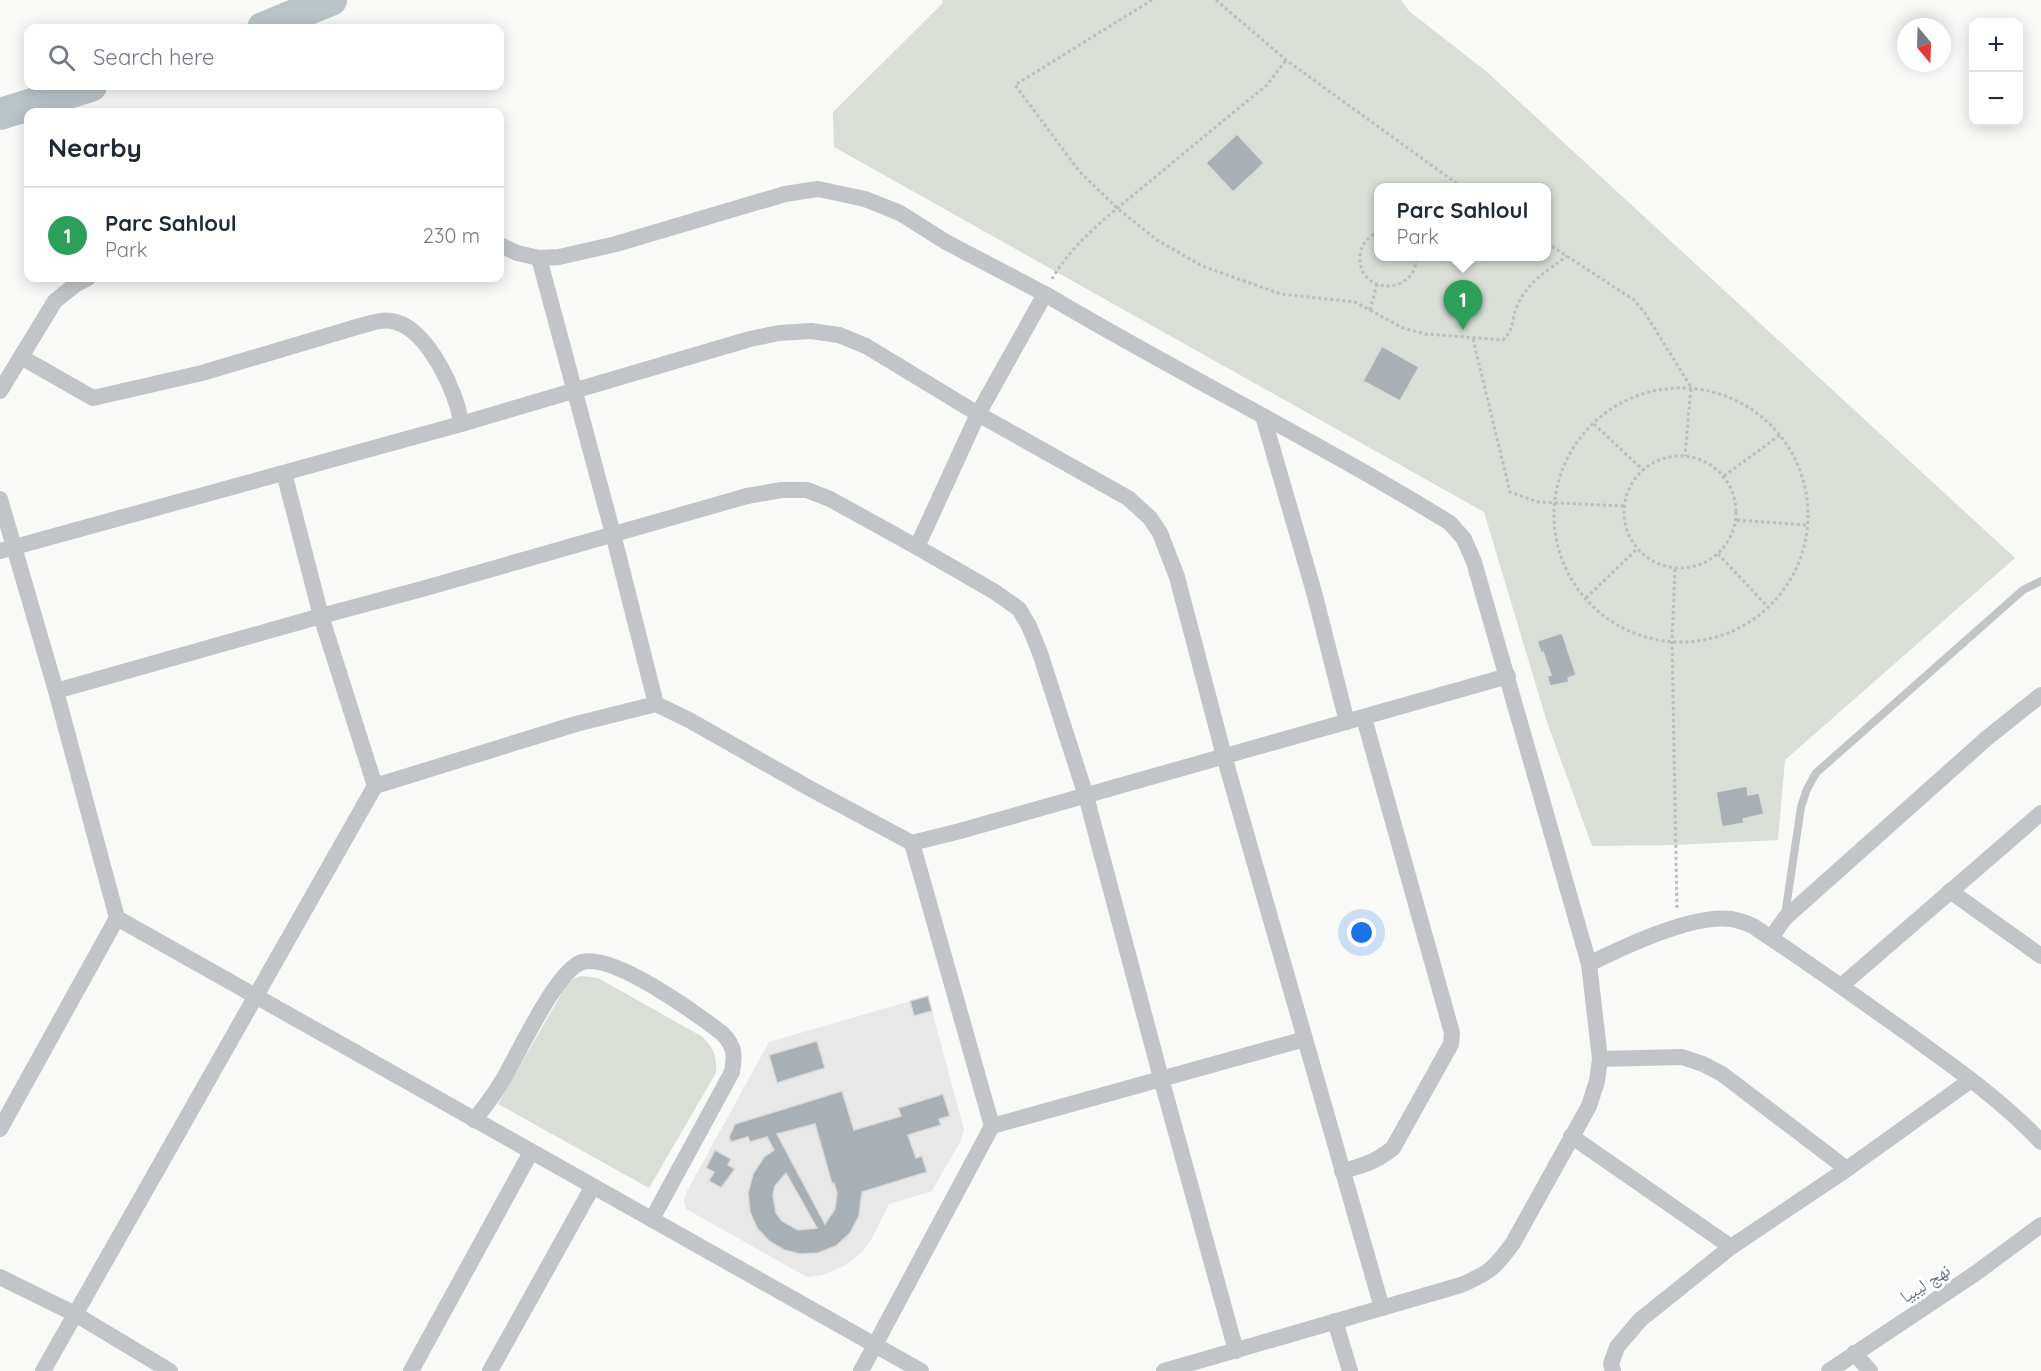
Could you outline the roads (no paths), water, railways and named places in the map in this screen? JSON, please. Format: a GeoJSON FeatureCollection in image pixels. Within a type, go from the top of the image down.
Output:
{"type":"FeatureCollection","features":[{"type":"Feature","properties":{"kind":"street"},"geometry":{"type":"LineString","coordinates":[[504,247],[538,258],[559,257],[606,247],[785,195],[818,189],[865,199],[900,213],[946,242],[1045,294],[1396,491],[1450,523],[1464,539],[1474,562],[1508,676],[1589,964],[1600,1059],[1597,1081],[1588,1106],[1513,1243],[1485,1275],[1461,1285],[1236,1351],[1203,1365],[1164,1371]]}},
{"type":"Feature","properties":{"kind":"street"},"geometry":{"type":"LineString","coordinates":[[538,258],[613,534],[656,704]]}},
{"type":"Feature","properties":{"kind":"street"},"geometry":{"type":"LineString","coordinates":[[0,391],[55,301],[81,282]]}},
{"type":"Feature","properties":{"kind":"street"},"geometry":{"type":"LineString","coordinates":[[917,547],[978,414],[1045,294]]}},
{"type":"Feature","properties":{"kind":"street"},"geometry":{"type":"LineString","coordinates":[[21,357],[93,398],[202,373],[382,320],[395,321],[408,326],[416,333],[442,369],[459,408],[461,424]]}},
{"type":"Feature","properties":{"kind":"street"},"geometry":{"type":"LineString","coordinates":[[7,549],[461,424],[750,339],[779,333],[811,331],[839,335],[866,346],[978,414],[1128,498],[1150,518],[1160,533],[1177,577],[1224,756],[1382,1308]]}},
{"type":"Feature","properties":{"kind":"street"},"geometry":{"type":"LineString","coordinates":[[1263,416],[1314,592],[1356,720],[1452,1033],[1447,1054],[1393,1148],[1369,1164],[1341,1171]]}},
{"type":"Feature","properties":{"kind":"street"},"geometry":{"type":"LineString","coordinates":[[284,472],[321,616],[375,786]]}},
{"type":"Feature","properties":{"kind":"street"},"geometry":{"type":"LineString","coordinates":[[56,691],[747,496],[782,490],[807,490],[830,499],[917,547],[995,592],[1019,609],[1040,653],[1086,796],[1236,1351]]}},
{"type":"Feature","properties":{"kind":"street"},"geometry":{"type":"LineString","coordinates":[[0,499],[7,549],[56,691],[117,918],[0,1130]]}},
{"type":"Feature","properties":{"kind":"street"},"geometry":{"type":"LineString","coordinates":[[43,1371],[375,786],[576,724],[656,704],[912,843],[1508,676]]}},
{"type":"Feature","properties":{"kind":"street"},"geometry":{"type":"LineString","coordinates":[[1771,938],[1785,918],[1987,738],[2041,695]]}},
{"type":"Feature","properties":{"kind":"street"},"geometry":{"type":"LineString","coordinates":[[1841,986],[2041,813]]}},
{"type":"Feature","properties":{"kind":"street"},"geometry":{"type":"LineString","coordinates":[[861,1371],[992,1126],[912,843]]}},
{"type":"Feature","properties":{"kind":"street"},"geometry":{"type":"LineString","coordinates":[[1950,891],[2041,956]]}},
{"type":"Feature","properties":{"kind":"street"},"geometry":{"type":"LineString","coordinates":[[117,918],[921,1371]]}},
{"type":"Feature","properties":{"kind":"street"},"geometry":{"type":"LineString","coordinates":[[1589,964],[1629,944],[1677,928],[1715,919],[1730,919],[1753,926],[1971,1080],[2041,1142]]}},
{"type":"Feature","properties":{"kind":"street"},"geometry":{"type":"LineString","coordinates":[[474,1120],[501,1083],[550,997],[568,971],[584,962],[600,962],[624,970],[714,1027],[732,1043],[735,1051],[732,1072],[652,1219]]}},
{"type":"Feature","properties":{"kind":"street"},"geometry":{"type":"LineString","coordinates":[[992,1126],[1305,1040]]}},
{"type":"Feature","properties":{"kind":"street"},"geometry":{"type":"LineString","coordinates":[[1600,1059],[1682,1057],[1703,1064],[1722,1074],[1847,1169]]}},
{"type":"Feature","properties":{"kind":"street"},"geometry":{"type":"LineString","coordinates":[[1613,1371],[1611,1364],[1617,1347],[1640,1320],[1731,1247],[1847,1169],[1971,1080]]}},
{"type":"Feature","properties":{"kind":"street"},"geometry":{"type":"LineString","coordinates":[[1571,1136],[1731,1247]]}},
{"type":"Feature","properties":{"kind":"street"},"geometry":{"type":"LineString","coordinates":[[411,1371],[531,1152]]}},
{"type":"Feature","properties":{"kind":"street"},"geometry":{"type":"LineString","coordinates":[[490,1371],[593,1186]]}},
{"type":"Feature","properties":{"kind":"street","name":"نهج ليبيا"},"geometry":{"type":"LineString","coordinates":[[1829,1371],[1976,1273],[2041,1225]]}},
{"type":"Feature","properties":{"kind":"street"},"geometry":{"type":"LineString","coordinates":[[0,1277],[75,1314],[170,1371]]}},
{"type":"Feature","properties":{"kind":"street"},"geometry":{"type":"LineString","coordinates":[[1335,1321],[1350,1371]]}},
{"type":"Feature","properties":{"kind":"street"},"geometry":{"type":"LineString","coordinates":[[1854,1353],[1870,1371]]}},
{"type":"Feature","properties":{"kind":"lane"},"geometry":{"type":"LineString","coordinates":[[1785,918],[1801,807],[1816,773],[2023,590],[2041,581]]}},
{"type":"Feature","properties":{"kind":"waterway"},"geometry":{"type":"LineString","coordinates":[[273,24],[331,0]]}},
{"type":"Feature","properties":{"kind":"waterway"},"geometry":{"type":"LineString","coordinates":[[0,114],[78,90]]}},
{"type":"Feature","properties":{"kind":"place","name":"Parc Sahloul"},"geometry":{"type":"Point","coordinates":[1463,330]}}]}
